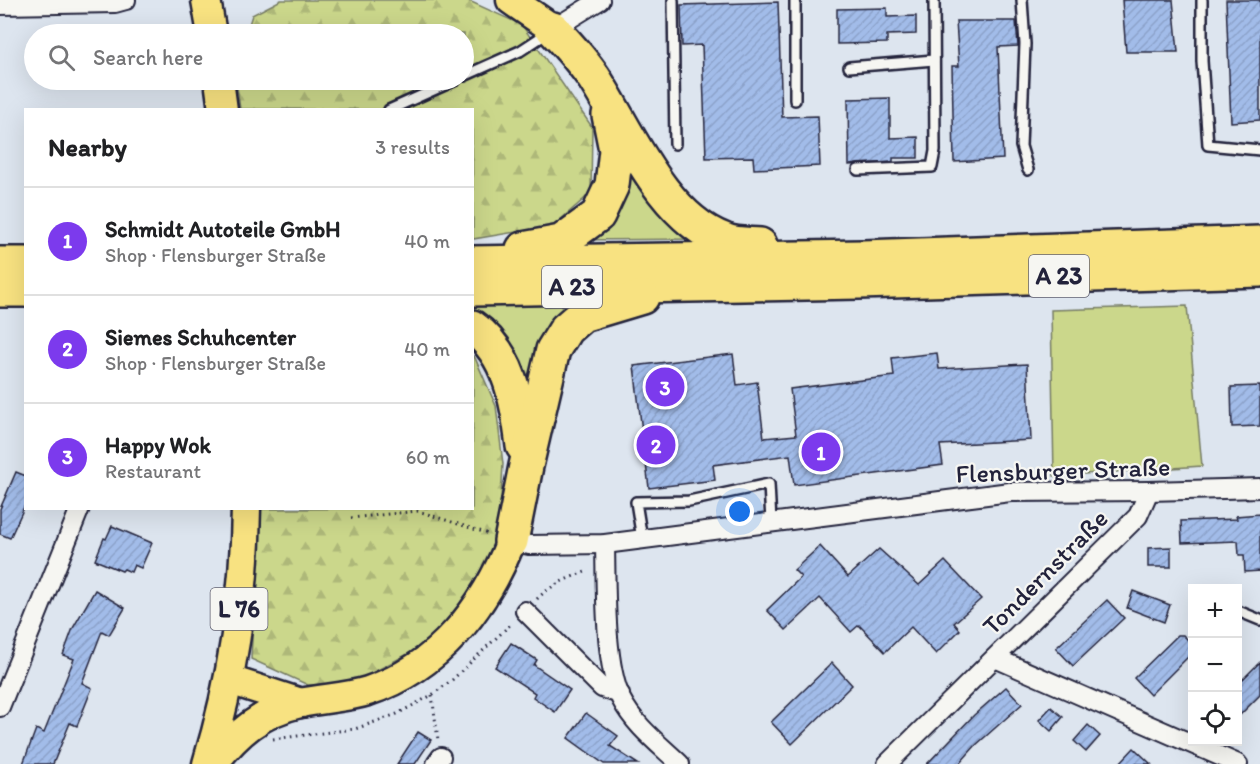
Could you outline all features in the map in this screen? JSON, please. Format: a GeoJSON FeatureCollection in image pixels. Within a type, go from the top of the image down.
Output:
{"type":"FeatureCollection","features":[{"type":"Feature","properties":{"kind":"highway"},"geometry":{"type":"LineString","coordinates":[[553,29],[594,78],[661,188],[686,217],[725,241],[863,257]]}},
{"type":"Feature","properties":{"kind":"highway"},"geometry":{"type":"LineString","coordinates":[[474,257],[561,242],[598,215],[612,185],[616,150],[605,99]]}},
{"type":"Feature","properties":{"kind":"highway","name":"A 23"},"geometry":{"type":"LineString","coordinates":[[474,263],[863,257],[1260,243]]}},
{"type":"Feature","properties":{"kind":"highway"},"geometry":{"type":"LineString","coordinates":[[0,264],[24,264]]}},
{"type":"Feature","properties":{"kind":"highway","name":"A 23"},"geometry":{"type":"LineString","coordinates":[[474,288],[859,282],[1260,270]]}},
{"type":"Feature","properties":{"kind":"highway"},"geometry":{"type":"LineString","coordinates":[[511,541],[525,466],[553,350],[566,329],[582,315],[640,298],[671,285]]}},
{"type":"Feature","properties":{"kind":"highway"},"geometry":{"type":"LineString","coordinates":[[0,290],[24,290]]}},
{"type":"Feature","properties":{"kind":"highway"},"geometry":{"type":"LineString","coordinates":[[474,329],[492,346],[504,365],[519,405],[525,466]]}},
{"type":"Feature","properties":{"kind":"main road"},"geometry":{"type":"LineString","coordinates":[[206,0],[210,24]]}},
{"type":"Feature","properties":{"kind":"main road"},"geometry":{"type":"LineString","coordinates":[[511,0],[553,29]]}},
{"type":"Feature","properties":{"kind":"main road"},"geometry":{"type":"LineString","coordinates":[[220,90],[223,108]]}},
{"type":"Feature","properties":{"kind":"main road","name":"L 76"},"geometry":{"type":"LineString","coordinates":[[207,764],[225,694],[240,603],[246,510]]}},
{"type":"Feature","properties":{"kind":"main road"},"geometry":{"type":"LineString","coordinates":[[213,764],[235,736],[269,713],[301,703],[335,699],[368,691],[404,676],[442,648],[476,610],[502,564],[511,541]]}},
{"type":"Feature","properties":{"kind":"main road"},"geometry":{"type":"LineString","coordinates":[[269,713],[225,694],[239,683],[301,703]]}},
{"type":"Feature","properties":{"kind":"street"},"geometry":{"type":"LineString","coordinates":[[0,5],[115,3],[126,0]]}},
{"type":"Feature","properties":{"kind":"street"},"geometry":{"type":"LineString","coordinates":[[553,29],[600,0]]}},
{"type":"Feature","properties":{"kind":"street","name":"Flensburger Straße"},"geometry":{"type":"LineString","coordinates":[[511,541],[529,545],[605,544],[1011,492],[1260,488]]}},
{"type":"Feature","properties":{"kind":"street","name":"Tondernstraße"},"geometry":{"type":"LineString","coordinates":[[887,764],[1138,516],[1149,491]]}},
{"type":"Feature","properties":{"kind":"street"},"geometry":{"type":"LineString","coordinates":[[0,707],[79,510]]}},
{"type":"Feature","properties":{"kind":"street"},"geometry":{"type":"LineString","coordinates":[[605,544],[612,669],[620,694],[636,722],[680,764]]}},
{"type":"Feature","properties":{"kind":"street"},"geometry":{"type":"LineString","coordinates":[[525,611],[602,688],[620,694]]}},
{"type":"Feature","properties":{"kind":"street","name":"Tondernstraße"},"geometry":{"type":"LineString","coordinates":[[995,658],[1238,764]]}},
{"type":"Feature","properties":{"kind":"lane"},"geometry":{"type":"LineString","coordinates":[[673,0],[675,144]]}},
{"type":"Feature","properties":{"kind":"lane"},"geometry":{"type":"LineString","coordinates":[[795,0],[795,100]]}},
{"type":"Feature","properties":{"kind":"lane"},"geometry":{"type":"LineString","coordinates":[[858,170],[932,167],[935,151],[934,0]]}},
{"type":"Feature","properties":{"kind":"lane"},"geometry":{"type":"LineString","coordinates":[[1022,0],[1025,44],[1021,146],[1028,170]]}},
{"type":"Feature","properties":{"kind":"lane"},"geometry":{"type":"LineString","coordinates":[[1202,0],[1202,61],[1208,145],[1260,150]]}},
{"type":"Feature","properties":{"kind":"lane"},"geometry":{"type":"LineString","coordinates":[[474,72],[520,51],[553,29]]}},
{"type":"Feature","properties":{"kind":"lane"},"geometry":{"type":"LineString","coordinates":[[849,67],[934,60]]}},
{"type":"Feature","properties":{"kind":"lane"},"geometry":{"type":"LineString","coordinates":[[393,108],[434,90]]}},
{"type":"Feature","properties":{"kind":"lane"},"geometry":{"type":"LineString","coordinates":[[642,539],[636,502],[689,501],[769,483],[771,522]]}},
{"type":"Feature","properties":{"kind":"lane"},"geometry":{"type":"LineString","coordinates":[[1242,613],[1260,620]]}},
{"type":"Feature","properties":{"kind":"path"},"geometry":{"type":"LineString","coordinates":[[351,518],[418,511],[511,541]]}},
{"type":"Feature","properties":{"kind":"path"},"geometry":{"type":"LineString","coordinates":[[432,695],[439,760]]}},
{"type":"Feature","properties":{"kind":"green space"},"geometry":{"type":"Polygon","coordinates":[[[281,0],[467,0],[522,25],[592,127],[591,193],[553,226],[474,239],[474,108],[240,108],[237,90],[474,90],[474,24],[249,24],[252,15],[281,0]]]}},
{"type":"Feature","properties":{"kind":"green space"},"geometry":{"type":"Polygon","coordinates":[[[621,159],[703,239],[577,240],[621,159]]]}},
{"type":"Feature","properties":{"kind":"green space"},"geometry":{"type":"Polygon","coordinates":[[[474,304],[571,304],[529,389],[474,318],[474,304]]]}},
{"type":"Feature","properties":{"kind":"green space"},"geometry":{"type":"Polygon","coordinates":[[[1187,306],[1202,466],[1054,476],[1051,310],[1187,306]]]}},
{"type":"Feature","properties":{"kind":"green space"},"geometry":{"type":"Polygon","coordinates":[[[474,357],[496,406],[503,464],[499,534],[482,578],[438,638],[353,683],[308,685],[251,659],[259,510],[474,510],[474,357]]]}},
{"type":"Feature","properties":{"kind":"building"},"geometry":{"type":"Polygon","coordinates":[[[1122,0],[1173,0],[1178,52],[1126,52],[1122,0]]]}},
{"type":"Feature","properties":{"kind":"building"},"geometry":{"type":"Polygon","coordinates":[[[1226,0],[1260,0],[1260,120],[1231,122],[1226,0]]]}},
{"type":"Feature","properties":{"kind":"building"},"geometry":{"type":"Polygon","coordinates":[[[778,2],[782,117],[818,116],[820,166],[754,169],[753,157],[706,158],[702,45],[682,46],[681,5],[778,2]]]}},
{"type":"Feature","properties":{"kind":"building"},"geometry":{"type":"Polygon","coordinates":[[[887,8],[887,17],[916,16],[916,34],[887,35],[887,43],[837,44],[837,9],[887,8]]]}},
{"type":"Feature","properties":{"kind":"building"},"geometry":{"type":"Polygon","coordinates":[[[956,21],[1016,21],[1018,46],[998,47],[1003,159],[954,162],[952,66],[959,66],[956,21]]]}},
{"type":"Feature","properties":{"kind":"building"},"geometry":{"type":"Polygon","coordinates":[[[890,98],[890,138],[918,137],[918,158],[893,158],[893,162],[849,165],[848,99],[890,98]]]}},
{"type":"Feature","properties":{"kind":"building"},"geometry":{"type":"Polygon","coordinates":[[[937,353],[939,369],[1027,364],[1031,440],[940,445],[943,465],[794,485],[790,455],[713,465],[715,480],[649,488],[634,366],[733,354],[737,385],[757,382],[764,438],[796,435],[790,389],[894,376],[892,358],[937,353]]]}},
{"type":"Feature","properties":{"kind":"building"},"geometry":{"type":"Polygon","coordinates":[[[1260,386],[1260,426],[1232,427],[1231,387],[1260,386]]]}},
{"type":"Feature","properties":{"kind":"building"},"geometry":{"type":"Polygon","coordinates":[[[16,472],[24,475],[24,507],[10,538],[0,534],[0,509],[16,472]]]}},
{"type":"Feature","properties":{"kind":"building"},"geometry":{"type":"Polygon","coordinates":[[[1260,514],[1260,571],[1245,572],[1244,555],[1239,555],[1238,541],[1182,543],[1181,521],[1237,519],[1236,516],[1260,514]]]}},
{"type":"Feature","properties":{"kind":"building"},"geometry":{"type":"Polygon","coordinates":[[[112,526],[152,543],[141,568],[134,565],[131,572],[124,569],[122,571],[95,560],[112,526]]]}},
{"type":"Feature","properties":{"kind":"building"},"geometry":{"type":"Polygon","coordinates":[[[820,546],[848,577],[879,549],[919,585],[945,561],[981,599],[954,623],[960,630],[936,654],[911,627],[885,652],[859,625],[851,632],[820,598],[786,630],[767,610],[801,577],[794,570],[820,546]]]}},
{"type":"Feature","properties":{"kind":"building"},"geometry":{"type":"Polygon","coordinates":[[[1171,547],[1171,567],[1148,567],[1148,548],[1171,547]]]}},
{"type":"Feature","properties":{"kind":"building"},"geometry":{"type":"Polygon","coordinates":[[[95,590],[125,608],[109,635],[102,631],[82,683],[92,688],[77,726],[70,723],[53,764],[23,764],[36,729],[44,733],[74,659],[63,655],[73,628],[95,590]]]}},
{"type":"Feature","properties":{"kind":"building"},"geometry":{"type":"Polygon","coordinates":[[[1133,591],[1170,605],[1164,622],[1127,608],[1133,591]]]}},
{"type":"Feature","properties":{"kind":"building"},"geometry":{"type":"Polygon","coordinates":[[[1107,600],[1124,618],[1073,666],[1056,648],[1107,600]]]}},
{"type":"Feature","properties":{"kind":"building"},"geometry":{"type":"Polygon","coordinates":[[[1178,635],[1183,635],[1188,640],[1188,657],[1150,695],[1134,678],[1178,635]]]}},
{"type":"Feature","properties":{"kind":"building"},"geometry":{"type":"Polygon","coordinates":[[[511,643],[537,660],[534,665],[570,690],[555,712],[533,697],[535,693],[495,667],[511,643]]]}},
{"type":"Feature","properties":{"kind":"building"},"geometry":{"type":"Polygon","coordinates":[[[1260,662],[1260,695],[1242,713],[1242,692],[1242,680],[1260,662]]]}},
{"type":"Feature","properties":{"kind":"building"},"geometry":{"type":"Polygon","coordinates":[[[832,663],[852,685],[792,744],[771,722],[832,663]]]}},
{"type":"Feature","properties":{"kind":"building"},"geometry":{"type":"Polygon","coordinates":[[[1006,687],[1022,704],[976,745],[959,764],[927,764],[974,715],[1006,687]]]}},
{"type":"Feature","properties":{"kind":"building"},"geometry":{"type":"Polygon","coordinates":[[[1051,707],[1063,717],[1051,731],[1039,720],[1051,707]]]}},
{"type":"Feature","properties":{"kind":"building"},"geometry":{"type":"Polygon","coordinates":[[[586,713],[618,736],[610,746],[638,764],[604,764],[568,738],[586,713]]]}},
{"type":"Feature","properties":{"kind":"building"},"geometry":{"type":"Polygon","coordinates":[[[1088,725],[1100,736],[1086,752],[1074,741],[1088,725]]]}},
{"type":"Feature","properties":{"kind":"building"},"geometry":{"type":"Polygon","coordinates":[[[418,732],[431,740],[415,764],[397,764],[418,732]]]}},
{"type":"Feature","properties":{"kind":"building"},"geometry":{"type":"Polygon","coordinates":[[[1134,748],[1151,764],[1119,764],[1134,748]]]}},
{"type":"Feature","properties":{"kind":"place","name":"Happy Wok"},"geometry":{"type":"Point","coordinates":[665,387]}},
{"type":"Feature","properties":{"kind":"place","name":"Siemes Schuhcenter"},"geometry":{"type":"Point","coordinates":[656,445]}},
{"type":"Feature","properties":{"kind":"place","name":"Schmidt Autoteile GmbH"},"geometry":{"type":"Point","coordinates":[821,452]}}]}
